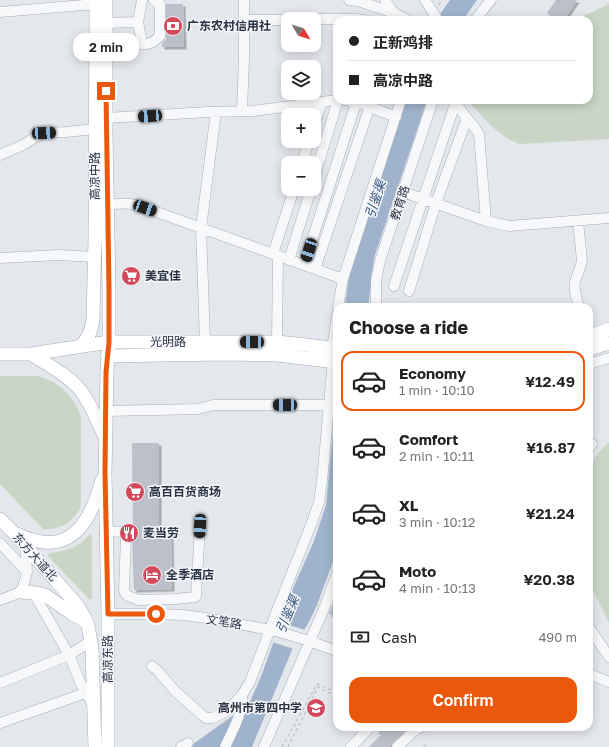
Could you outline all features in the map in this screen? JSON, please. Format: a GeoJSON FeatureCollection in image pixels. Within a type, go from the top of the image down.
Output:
{"type":"FeatureCollection","features":[{"type":"Feature","properties":{"kind":"main road","name":"高凉中路"},"geometry":{"type":"LineString","coordinates":[[99,1],[105,23],[109,342],[107,356]]}},
{"type":"Feature","properties":{"kind":"main road","name":"高凉中路"},"geometry":{"type":"LineString","coordinates":[[80,347],[90,332],[92,325],[95,237],[95,129],[99,1]]}},
{"type":"Feature","properties":{"kind":"main road"},"geometry":{"type":"LineString","coordinates":[[95,237],[108,236]]}},
{"type":"Feature","properties":{"kind":"main road"},"geometry":{"type":"LineString","coordinates":[[593,335],[609,330]]}},
{"type":"Feature","properties":{"kind":"main road","name":"光明路"},"geometry":{"type":"LineString","coordinates":[[0,354],[31,354],[109,342],[277,342],[306,345],[333,354]]}},
{"type":"Feature","properties":{"kind":"main road"},"geometry":{"type":"LineString","coordinates":[[168,355],[169,342]]}},
{"type":"Feature","properties":{"kind":"main road"},"geometry":{"type":"LineString","coordinates":[[593,348],[609,343]]}},
{"type":"Feature","properties":{"kind":"main road"},"geometry":{"type":"LineString","coordinates":[[31,354],[62,374],[82,392],[105,436]]}},
{"type":"Feature","properties":{"kind":"main road","name":"光明路"},"geometry":{"type":"LineString","coordinates":[[107,356],[224,354],[333,355]]}},
{"type":"Feature","properties":{"kind":"main road","name":"高凉东路"},"geometry":{"type":"LineString","coordinates":[[107,356],[105,472],[108,614],[108,747]]}},
{"type":"Feature","properties":{"kind":"main road"},"geometry":{"type":"LineString","coordinates":[[14,533],[30,540],[47,543],[61,541],[74,534],[82,525],[93,506],[105,472]]}},
{"type":"Feature","properties":{"kind":"main road","name":"东方大道北"},"geometry":{"type":"LineString","coordinates":[[0,519],[70,596]]}},
{"type":"Feature","properties":{"kind":"main road"},"geometry":{"type":"LineString","coordinates":[[27,592],[41,593],[48,596],[86,622]]}},
{"type":"Feature","properties":{"kind":"main road","name":"高凉东路"},"geometry":{"type":"LineString","coordinates":[[70,596],[78,606],[86,622],[91,641],[93,658],[89,691],[94,707],[95,747]]}},
{"type":"Feature","properties":{"kind":"street"},"geometry":{"type":"LineString","coordinates":[[142,0],[138,22],[142,44],[147,45],[160,36],[160,4],[154,0]]}},
{"type":"Feature","properties":{"kind":"street"},"geometry":{"type":"LineString","coordinates":[[242,111],[244,0]]}},
{"type":"Feature","properties":{"kind":"street"},"geometry":{"type":"LineString","coordinates":[[349,0],[366,2],[400,16]]}},
{"type":"Feature","properties":{"kind":"street"},"geometry":{"type":"LineString","coordinates":[[385,0],[394,13]]}},
{"type":"Feature","properties":{"kind":"street"},"geometry":{"type":"LineString","coordinates":[[425,0],[433,16]]}},
{"type":"Feature","properties":{"kind":"street"},"geometry":{"type":"LineString","coordinates":[[478,16],[491,0]]}},
{"type":"Feature","properties":{"kind":"street"},"geometry":{"type":"LineString","coordinates":[[0,12],[99,1]]}},
{"type":"Feature","properties":{"kind":"street"},"geometry":{"type":"LineString","coordinates":[[361,16],[366,2]]}},
{"type":"Feature","properties":{"kind":"street"},"geometry":{"type":"LineString","coordinates":[[321,19],[333,19]]}},
{"type":"Feature","properties":{"kind":"street"},"geometry":{"type":"LineString","coordinates":[[244,20],[281,20]]}},
{"type":"Feature","properties":{"kind":"street"},"geometry":{"type":"LineString","coordinates":[[105,23],[138,22]]}},
{"type":"Feature","properties":{"kind":"street"},"geometry":{"type":"LineString","coordinates":[[106,118],[253,111],[333,101]]}},
{"type":"Feature","properties":{"kind":"street"},"geometry":{"type":"LineString","coordinates":[[320,108],[322,102]]}},
{"type":"Feature","properties":{"kind":"street"},"geometry":{"type":"LineString","coordinates":[[321,156],[337,104]]}},
{"type":"Feature","properties":{"kind":"street"},"geometry":{"type":"LineString","coordinates":[[304,265],[356,104]]}},
{"type":"Feature","properties":{"kind":"street"},"geometry":{"type":"LineString","coordinates":[[315,269],[371,104],[396,117]]}},
{"type":"Feature","properties":{"kind":"street"},"geometry":{"type":"LineString","coordinates":[[339,303],[343,278],[400,104]]}},
{"type":"Feature","properties":{"kind":"street","name":"教育路"},"geometry":{"type":"LineString","coordinates":[[376,303],[377,274],[432,104]]}},
{"type":"Feature","properties":{"kind":"street"},"geometry":{"type":"LineString","coordinates":[[394,286],[454,104]]}},
{"type":"Feature","properties":{"kind":"street"},"geometry":{"type":"LineString","coordinates":[[457,104],[475,128],[480,138],[486,221]]}},
{"type":"Feature","properties":{"kind":"street"},"geometry":{"type":"LineString","coordinates":[[205,342],[200,228],[216,112]]}},
{"type":"Feature","properties":{"kind":"street"},"geometry":{"type":"LineString","coordinates":[[409,291],[436,203],[467,118]]}},
{"type":"Feature","properties":{"kind":"street"},"geometry":{"type":"LineString","coordinates":[[0,155],[23,145],[44,133],[95,129]]}},
{"type":"Feature","properties":{"kind":"street"},"geometry":{"type":"LineString","coordinates":[[403,192],[486,221],[509,226],[609,218]]}},
{"type":"Feature","properties":{"kind":"street"},"geometry":{"type":"LineString","coordinates":[[277,342],[275,255],[292,196]]}},
{"type":"Feature","properties":{"kind":"street"},"geometry":{"type":"LineString","coordinates":[[289,260],[309,196]]}},
{"type":"Feature","properties":{"kind":"street"},"geometry":{"type":"LineString","coordinates":[[108,206],[121,203],[145,208],[343,278]]}},
{"type":"Feature","properties":{"kind":"street"},"geometry":{"type":"LineString","coordinates":[[578,221],[582,260],[582,266],[576,279],[575,287],[578,303]]}},
{"type":"Feature","properties":{"kind":"street"},"geometry":{"type":"LineString","coordinates":[[0,258],[59,255],[94,257]]}},
{"type":"Feature","properties":{"kind":"street"},"geometry":{"type":"LineString","coordinates":[[593,363],[609,358]]}},
{"type":"Feature","properties":{"kind":"street"},"geometry":{"type":"LineString","coordinates":[[152,666],[175,691],[202,716],[210,719],[222,715],[233,706],[250,682],[273,630],[279,605],[317,507],[322,481],[333,372]]}},
{"type":"Feature","properties":{"kind":"street"},"geometry":{"type":"LineString","coordinates":[[106,411],[198,409],[213,405],[329,405]]}},
{"type":"Feature","properties":{"kind":"street"},"geometry":{"type":"LineString","coordinates":[[106,531],[123,532],[126,536],[124,589],[128,596],[139,600],[175,599],[196,596],[200,526]]}},
{"type":"Feature","properties":{"kind":"street"},"geometry":{"type":"LineString","coordinates":[[0,543],[27,572]]}},
{"type":"Feature","properties":{"kind":"street"},"geometry":{"type":"LineString","coordinates":[[0,723],[89,691],[81,684],[69,655],[27,592],[25,546]]}},
{"type":"Feature","properties":{"kind":"street"},"geometry":{"type":"LineString","coordinates":[[266,746],[307,640],[326,604],[333,584]]}},
{"type":"Feature","properties":{"kind":"street"},"geometry":{"type":"LineString","coordinates":[[0,600],[27,592]]}},
{"type":"Feature","properties":{"kind":"street","name":"文笔路"},"geometry":{"type":"LineString","coordinates":[[108,614],[206,618],[273,630],[333,649]]}},
{"type":"Feature","properties":{"kind":"street"},"geometry":{"type":"LineString","coordinates":[[593,633],[609,657]]}},
{"type":"Feature","properties":{"kind":"street"},"geometry":{"type":"LineString","coordinates":[[0,681],[69,655],[91,641]]}},
{"type":"Feature","properties":{"kind":"street"},"geometry":{"type":"LineString","coordinates":[[593,676],[609,682]]}},
{"type":"Feature","properties":{"kind":"street"},"geometry":{"type":"LineString","coordinates":[[226,747],[242,708],[242,695]]}},
{"type":"Feature","properties":{"kind":"street"},"geometry":{"type":"LineString","coordinates":[[351,747],[366,731]]}},
{"type":"Feature","properties":{"kind":"street"},"geometry":{"type":"LineString","coordinates":[[400,744],[414,731]]}},
{"type":"Feature","properties":{"kind":"path"},"geometry":{"type":"LineString","coordinates":[[282,747],[317,684],[333,691]]}},
{"type":"Feature","properties":{"kind":"path"},"geometry":{"type":"LineString","coordinates":[[288,747],[318,687],[333,695]]}},
{"type":"Feature","properties":{"kind":"path"},"geometry":{"type":"LineString","coordinates":[[392,731],[400,744]]}},
{"type":"Feature","properties":{"kind":"path"},"geometry":{"type":"LineString","coordinates":[[424,747],[427,744]]}},
{"type":"Feature","properties":{"kind":"green space"},"geometry":{"type":"Polygon","coordinates":[[[609,4],[609,139],[519,144],[504,136],[497,131],[472,104],[593,104],[593,16],[584,16],[609,4]]]}},
{"type":"Feature","properties":{"kind":"green space"},"geometry":{"type":"Polygon","coordinates":[[[0,376],[39,376],[47,379],[60,387],[71,397],[81,417],[81,505],[75,516],[61,527],[43,529],[0,484],[0,376]]]}},
{"type":"Feature","properties":{"kind":"green space"},"geometry":{"type":"Polygon","coordinates":[[[609,442],[609,623],[593,590],[593,462],[598,453],[609,442]]]}},
{"type":"Feature","properties":{"kind":"green space"},"geometry":{"type":"Polygon","coordinates":[[[91,534],[92,598],[90,600],[48,556],[49,553],[66,550],[81,543],[91,534]]]}},
{"type":"Feature","properties":{"kind":"water"},"geometry":{"type":"Polygon","coordinates":[[[450,0],[477,0],[466,16],[439,16],[450,0]]]}},
{"type":"Feature","properties":{"kind":"water","name":"引鉴渠"},"geometry":{"type":"Polygon","coordinates":[[[403,104],[426,104],[374,258],[368,303],[345,303],[349,274],[403,104]]]}},
{"type":"Feature","properties":{"kind":"water","name":"引鉴渠"},"geometry":{"type":"Polygon","coordinates":[[[333,431],[333,562],[317,605],[309,622],[292,650],[252,747],[189,747],[249,704],[262,674],[294,586],[314,541],[326,505],[333,431]]]}},
{"type":"Feature","properties":{"kind":"pier"},"geometry":{"type":"Polygon","coordinates":[[[279,622],[305,630],[294,649],[272,642],[279,622]]]}},
{"type":"Feature","properties":{"kind":"building"},"geometry":{"type":"Polygon","coordinates":[[[556,0],[577,0],[567,16],[552,16],[547,13],[556,0]]]}},
{"type":"Feature","properties":{"kind":"building","name":"广东农村信用社"},"geometry":{"type":"Polygon","coordinates":[[[166,4],[183,4],[184,47],[162,47],[162,43],[166,39],[166,4]]]}},
{"type":"Feature","properties":{"kind":"building"},"geometry":{"type":"Polygon","coordinates":[[[132,443],[159,443],[159,535],[171,535],[172,589],[134,590],[132,541],[132,443]]]}},
{"type":"Feature","properties":{"kind":"building"},"geometry":{"type":"Polygon","coordinates":[[[333,604],[333,616],[329,614],[333,604]]]}},
{"type":"Feature","properties":{"kind":"building"},"geometry":{"type":"Polygon","coordinates":[[[380,731],[405,731],[389,747],[369,747],[381,735],[378,733],[380,731]]]}},
{"type":"Feature","properties":{"kind":"place","name":"广东农村信用社"},"geometry":{"type":"Point","coordinates":[173,26]}},
{"type":"Feature","properties":{"kind":"place","name":"美宜佳"},"geometry":{"type":"Point","coordinates":[131,276]}},
{"type":"Feature","properties":{"kind":"place","name":"高百百货商场"},"geometry":{"type":"Point","coordinates":[135,492]}},
{"type":"Feature","properties":{"kind":"place","name":"麦当劳"},"geometry":{"type":"Point","coordinates":[129,533]}},
{"type":"Feature","properties":{"kind":"place","name":"全季酒店"},"geometry":{"type":"Point","coordinates":[152,575]}},
{"type":"Feature","properties":{"kind":"place","name":"高州市第四中学"},"geometry":{"type":"Point","coordinates":[316,708]}},
{"type":"Feature","properties":{"kind":"route"},"geometry":{"type":"LineString","coordinates":[[106,91],[109,342],[106,372],[105,472],[108,614],[156,614]]}}]}
